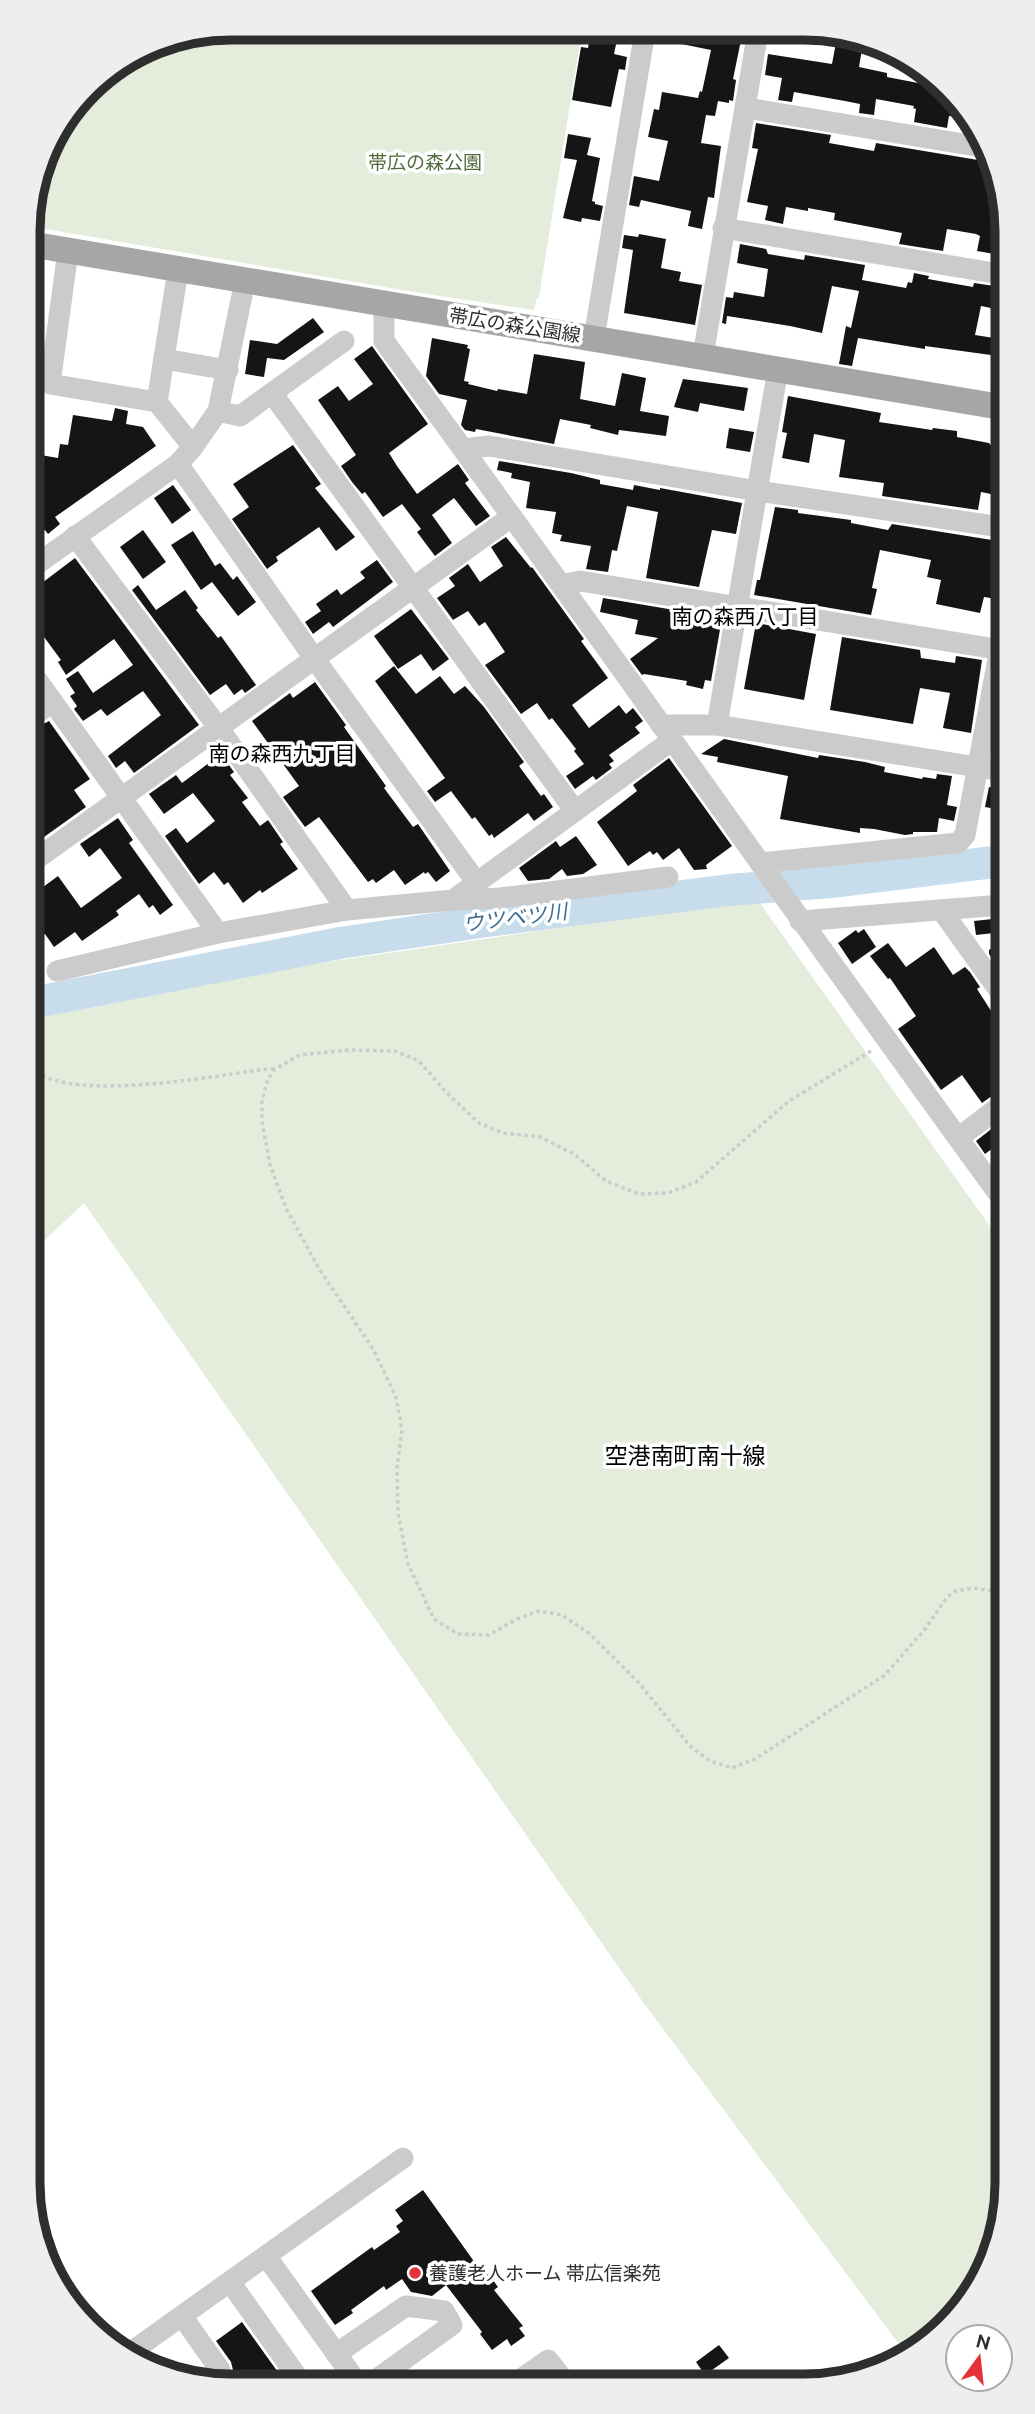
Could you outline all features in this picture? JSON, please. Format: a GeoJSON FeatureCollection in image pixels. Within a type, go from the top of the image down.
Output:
{"type":"FeatureCollection","features":[{"type":"Feature","properties":{"kind":"main road","name":"帯広の森公園線"},"geometry":{"type":"LineString","coordinates":[[41,246],[995,406]]}},
{"type":"Feature","properties":{"kind":"street"},"geometry":{"type":"LineString","coordinates":[[594,338],[644,40]]}},
{"type":"Feature","properties":{"kind":"street"},"geometry":{"type":"LineString","coordinates":[[703,356],[757,40]]}},
{"type":"Feature","properties":{"kind":"street"},"geometry":{"type":"LineString","coordinates":[[746,108],[974,146]]}},
{"type":"Feature","properties":{"kind":"street"},"geometry":{"type":"LineString","coordinates":[[723,228],[995,273]]}},
{"type":"Feature","properties":{"kind":"street"},"geometry":{"type":"LineString","coordinates":[[68,251],[50,384],[157,402],[193,447]]}},
{"type":"Feature","properties":{"kind":"street"},"geometry":{"type":"LineString","coordinates":[[157,402],[178,270]]}},
{"type":"Feature","properties":{"kind":"street"},"geometry":{"type":"LineString","coordinates":[[41,561],[178,464],[193,447],[218,411],[245,281]]}},
{"type":"Feature","properties":{"kind":"street"},"geometry":{"type":"LineString","coordinates":[[384,304],[384,341],[995,1188]]}},
{"type":"Feature","properties":{"kind":"street"},"geometry":{"type":"LineString","coordinates":[[218,411],[240,416],[344,341]]}},
{"type":"Feature","properties":{"kind":"street"},"geometry":{"type":"LineString","coordinates":[[164,359],[228,370]]}},
{"type":"Feature","properties":{"kind":"street"},"geometry":{"type":"LineString","coordinates":[[717,725],[778,369]]}},
{"type":"Feature","properties":{"kind":"street"},"geometry":{"type":"LineString","coordinates":[[272,393],[575,811]]}},
{"type":"Feature","properties":{"kind":"street"},"geometry":{"type":"LineString","coordinates":[[464,449],[489,446],[758,491],[995,526]]}},
{"type":"Feature","properties":{"kind":"street"},"geometry":{"type":"LineString","coordinates":[[178,464],[477,883]]}},
{"type":"Feature","properties":{"kind":"street"},"geometry":{"type":"LineString","coordinates":[[41,855],[511,517]]}},
{"type":"Feature","properties":{"kind":"street"},"geometry":{"type":"LineString","coordinates":[[75,536],[218,727],[347,910]]}},
{"type":"Feature","properties":{"kind":"street"},"geometry":{"type":"LineString","coordinates":[[562,585],[580,581],[995,645]]}},
{"type":"Feature","properties":{"kind":"street"},"geometry":{"type":"LineString","coordinates":[[763,866],[958,843],[965,835],[995,677]]}},
{"type":"Feature","properties":{"kind":"street"},"geometry":{"type":"LineString","coordinates":[[41,685],[219,933]]}},
{"type":"Feature","properties":{"kind":"street"},"geometry":{"type":"LineString","coordinates":[[41,711],[53,702]]}},
{"type":"Feature","properties":{"kind":"street"},"geometry":{"type":"LineString","coordinates":[[453,900],[575,811],[666,733],[717,725],[995,770]]}},
{"type":"Feature","properties":{"kind":"street"},"geometry":{"type":"LineString","coordinates":[[57,971],[219,933],[347,910],[500,898],[668,877]]}},
{"type":"Feature","properties":{"kind":"street"},"geometry":{"type":"LineString","coordinates":[[795,912],[942,911],[995,906]]}},
{"type":"Feature","properties":{"kind":"street"},"geometry":{"type":"LineString","coordinates":[[942,911],[995,984]]}},
{"type":"Feature","properties":{"kind":"street"},"geometry":{"type":"LineString","coordinates":[[958,1138],[995,1110]]}},
{"type":"Feature","properties":{"kind":"street"},"geometry":{"type":"LineString","coordinates":[[136,2348],[403,2158]]}},
{"type":"Feature","properties":{"kind":"street"},"geometry":{"type":"LineString","coordinates":[[266,2256],[351,2374]]}},
{"type":"Feature","properties":{"kind":"street"},"geometry":{"type":"LineString","coordinates":[[230,2282],[295,2374]]}},
{"type":"Feature","properties":{"kind":"street"},"geometry":{"type":"LineString","coordinates":[[336,2354],[406,2306],[444,2311],[452,2325],[384,2374]]}},
{"type":"Feature","properties":{"kind":"street"},"geometry":{"type":"LineString","coordinates":[[182,2316],[220,2370],[217,2373]]}},
{"type":"Feature","properties":{"kind":"street"},"geometry":{"type":"LineString","coordinates":[[528,2374],[548,2360],[559,2374]]}},
{"type":"Feature","properties":{"kind":"path"},"geometry":{"type":"LineString","coordinates":[[887,1041],[789,1101],[696,1182],[668,1193],[639,1194],[606,1181],[575,1154],[540,1137],[503,1133],[479,1123],[446,1092],[419,1061],[395,1051],[349,1050],[300,1055],[275,1069],[268,1079],[262,1100],[262,1121],[270,1165],[286,1208],[318,1267],[373,1349],[396,1397],[402,1430],[397,1468],[398,1513],[408,1564],[434,1619],[457,1634],[489,1635],[538,1611],[562,1615],[590,1634],[639,1683],[690,1746],[709,1761],[732,1768],[755,1759],[885,1675],[925,1629],[947,1597],[956,1591],[973,1588],[994,1591]]}},
{"type":"Feature","properties":{"kind":"path"},"geometry":{"type":"LineString","coordinates":[[41,1074],[55,1082],[86,1086],[172,1082],[275,1069]]}},
{"type":"Feature","properties":{"kind":"green space","name":"帯広の森公園"},"geometry":{"type":"Polygon","coordinates":[[[231,40],[580,40],[539,297],[534,310],[41,228],[44,194],[50,170],[66,136],[96,96],[125,72],[158,55],[182,47],[231,40]]]}},
{"type":"Feature","properties":{"kind":"green space"},"geometry":{"type":"Polygon","coordinates":[[[757,899],[994,1233],[994,2195],[988,2232],[980,2256],[963,2289],[930,2326],[910,2342],[901,2347],[643,2002],[84,1203],[40,1244],[41,1013],[62,1001],[757,899]]]}},
{"type":"Feature","properties":{"kind":"building"},"geometry":{"type":"Polygon","coordinates":[[[589,40],[617,40],[614,54],[627,57],[625,70],[619,69],[611,107],[572,100],[581,47],[588,48],[589,40]]]}},
{"type":"Feature","properties":{"kind":"building"},"geometry":{"type":"Polygon","coordinates":[[[662,40],[741,40],[733,79],[736,80],[733,101],[718,101],[715,116],[706,115],[701,143],[721,146],[714,198],[708,197],[702,229],[688,226],[691,211],[641,200],[639,207],[629,205],[634,176],[659,181],[668,141],[648,137],[654,109],[659,110],[662,92],[698,98],[700,91],[702,92],[711,50],[662,40]]]}},
{"type":"Feature","properties":{"kind":"building"},"geometry":{"type":"Polygon","coordinates":[[[836,43],[862,50],[859,67],[887,73],[887,77],[918,83],[919,79],[939,96],[956,117],[949,116],[947,128],[914,122],[914,106],[876,99],[874,115],[859,113],[860,104],[794,92],[792,102],[778,100],[782,78],[765,75],[768,54],[832,64],[836,43]]]}},
{"type":"Feature","properties":{"kind":"building"},"geometry":{"type":"Polygon","coordinates":[[[756,123],[831,135],[829,143],[874,151],[876,143],[981,160],[993,206],[995,254],[977,251],[980,236],[976,234],[947,229],[943,251],[899,244],[902,233],[834,220],[835,213],[808,208],[808,211],[786,207],[783,224],[765,220],[768,206],[747,202],[758,149],[752,148],[756,123]]]}},
{"type":"Feature","properties":{"kind":"building"},"geometry":{"type":"Polygon","coordinates":[[[568,134],[591,138],[587,155],[600,158],[592,201],[603,206],[600,221],[582,218],[581,222],[563,218],[577,160],[564,158],[568,134]]]}},
{"type":"Feature","properties":{"kind":"building"},"geometry":{"type":"Polygon","coordinates":[[[639,234],[666,239],[661,268],[681,272],[679,281],[702,285],[695,325],[624,313],[633,250],[622,248],[624,235],[638,237],[639,234]]]}},
{"type":"Feature","properties":{"kind":"building"},"geometry":{"type":"Polygon","coordinates":[[[740,244],[766,249],[768,254],[804,260],[805,255],[865,265],[862,280],[906,288],[908,282],[912,283],[914,273],[929,276],[928,279],[973,287],[974,283],[995,286],[995,309],[981,306],[975,335],[994,338],[991,355],[925,346],[925,349],[858,338],[852,366],[839,364],[846,326],[851,328],[859,291],[832,286],[822,333],[727,316],[726,324],[722,323],[726,297],[733,298],[734,292],[764,297],[768,269],[737,263],[740,244]]]}},
{"type":"Feature","properties":{"kind":"building"},"geometry":{"type":"Polygon","coordinates":[[[313,318],[324,332],[284,360],[267,358],[264,377],[245,374],[250,340],[277,344],[313,318]]]}},
{"type":"Feature","properties":{"kind":"building"},"geometry":{"type":"Polygon","coordinates":[[[432,338],[468,345],[467,348],[470,349],[464,381],[497,391],[527,394],[534,354],[585,362],[580,399],[615,406],[622,373],[646,378],[640,411],[669,416],[666,436],[619,430],[618,435],[590,428],[591,425],[560,419],[554,444],[476,429],[475,432],[465,430],[461,425],[467,400],[439,394],[426,376],[432,338]]]}},
{"type":"Feature","properties":{"kind":"building"},"geometry":{"type":"Polygon","coordinates":[[[372,346],[428,424],[389,453],[397,466],[417,494],[458,464],[469,480],[465,483],[490,516],[476,526],[454,498],[432,515],[452,543],[435,556],[417,532],[421,529],[402,504],[383,517],[365,492],[362,494],[352,482],[341,466],[356,455],[318,400],[338,386],[349,401],[373,384],[354,359],[372,346]]]}},
{"type":"Feature","properties":{"kind":"building"},"geometry":{"type":"Polygon","coordinates":[[[683,379],[748,388],[744,411],[700,403],[698,412],[674,407],[683,379]]]}},
{"type":"Feature","properties":{"kind":"building"},"geometry":{"type":"Polygon","coordinates":[[[788,396],[881,413],[879,422],[957,431],[957,437],[989,443],[995,450],[995,495],[981,492],[978,510],[882,496],[884,483],[839,477],[845,440],[814,434],[809,463],[782,458],[787,433],[782,432],[788,396]]]}},
{"type":"Feature","properties":{"kind":"building"},"geometry":{"type":"Polygon","coordinates":[[[115,408],[128,411],[126,424],[143,427],[156,446],[55,517],[60,524],[48,534],[45,530],[41,533],[41,455],[58,458],[60,444],[68,445],[73,415],[112,421],[115,408]]]}},
{"type":"Feature","properties":{"kind":"building"},"geometry":{"type":"Polygon","coordinates":[[[729,428],[754,432],[750,452],[726,448],[729,428]]]}},
{"type":"Feature","properties":{"kind":"building"},"geometry":{"type":"Polygon","coordinates":[[[293,445],[321,484],[315,488],[355,537],[336,551],[319,527],[276,557],[278,561],[267,569],[232,519],[249,507],[233,484],[293,445]]]}},
{"type":"Feature","properties":{"kind":"building"},"geometry":{"type":"Polygon","coordinates":[[[499,461],[571,473],[600,480],[600,484],[633,490],[634,485],[660,488],[742,503],[736,534],[712,530],[699,587],[646,578],[658,512],[627,506],[617,551],[612,550],[608,572],[586,569],[591,546],[560,541],[562,535],[552,533],[556,512],[526,508],[530,482],[511,478],[512,473],[497,470],[499,461]]]}},
{"type":"Feature","properties":{"kind":"building"},"geometry":{"type":"Polygon","coordinates":[[[173,485],[191,510],[172,524],[154,498],[173,485]]]}},
{"type":"Feature","properties":{"kind":"building"},"geometry":{"type":"Polygon","coordinates":[[[775,507],[851,520],[851,523],[888,530],[892,524],[995,542],[995,599],[984,597],[980,613],[936,604],[941,580],[927,577],[931,560],[880,550],[872,588],[877,589],[871,615],[754,595],[757,580],[760,580],[775,507]]]}},
{"type":"Feature","properties":{"kind":"building"},"geometry":{"type":"Polygon","coordinates":[[[143,530],[166,562],[143,579],[120,547],[143,530]]]}},
{"type":"Feature","properties":{"kind":"building"},"geometry":{"type":"Polygon","coordinates":[[[193,531],[215,566],[220,563],[233,580],[237,576],[256,602],[238,616],[212,582],[201,590],[171,545],[193,531]]]}},
{"type":"Feature","properties":{"kind":"building"},"geometry":{"type":"Polygon","coordinates":[[[506,537],[532,567],[584,639],[581,641],[608,678],[572,705],[589,728],[619,705],[626,714],[633,708],[643,721],[635,727],[640,733],[609,755],[614,761],[609,764],[612,768],[596,780],[593,776],[575,789],[566,776],[584,764],[574,751],[576,749],[537,703],[521,714],[485,665],[505,652],[485,622],[479,626],[468,611],[453,620],[437,598],[455,586],[449,578],[468,564],[480,582],[503,566],[491,547],[506,537]]]}},
{"type":"Feature","properties":{"kind":"building"},"geometry":{"type":"Polygon","coordinates":[[[75,558],[199,725],[134,773],[125,761],[116,768],[108,756],[161,715],[143,691],[107,716],[101,709],[83,721],[74,709],[77,706],[70,696],[75,693],[66,679],[78,671],[93,693],[133,665],[114,639],[66,675],[58,662],[61,660],[41,633],[41,584],[75,558]]]}},
{"type":"Feature","properties":{"kind":"building"},"geometry":{"type":"Polygon","coordinates":[[[377,560],[393,582],[333,627],[329,622],[313,634],[305,622],[321,611],[316,604],[337,589],[341,595],[365,578],[360,572],[377,560]]]}},
{"type":"Feature","properties":{"kind":"building"},"geometry":{"type":"Polygon","coordinates":[[[138,585],[156,610],[185,590],[198,608],[196,610],[218,638],[221,636],[256,685],[245,693],[242,689],[234,695],[226,684],[210,695],[132,590],[138,585]]]}},
{"type":"Feature","properties":{"kind":"building"},"geometry":{"type":"Polygon","coordinates":[[[603,598],[722,618],[711,681],[705,680],[703,689],[686,685],[687,681],[642,675],[630,659],[658,638],[635,634],[638,620],[600,612],[603,598]]]}},
{"type":"Feature","properties":{"kind":"building"},"geometry":{"type":"Polygon","coordinates":[[[411,609],[449,659],[433,671],[421,654],[398,669],[374,636],[411,609]]]}},
{"type":"Feature","properties":{"kind":"building"},"geometry":{"type":"Polygon","coordinates":[[[756,623],[816,634],[804,700],[744,689],[756,623]]]}},
{"type":"Feature","properties":{"kind":"building"},"geometry":{"type":"Polygon","coordinates":[[[842,637],[920,650],[921,658],[955,663],[956,656],[982,660],[971,733],[943,728],[950,693],[920,688],[913,724],[830,710],[842,637]]]}},
{"type":"Feature","properties":{"kind":"building"},"geometry":{"type":"Polygon","coordinates":[[[394,666],[416,694],[440,676],[454,694],[465,686],[484,707],[524,762],[519,766],[541,796],[544,794],[553,807],[534,821],[528,813],[494,838],[492,834],[489,836],[475,817],[472,819],[451,791],[435,802],[427,791],[445,778],[375,681],[394,666]]]}},
{"type":"Feature","properties":{"kind":"building"},"geometry":{"type":"Polygon","coordinates":[[[315,682],[386,786],[384,788],[413,827],[418,824],[450,871],[436,882],[428,872],[424,872],[405,885],[394,870],[376,883],[373,879],[368,882],[319,817],[305,827],[283,797],[299,786],[252,721],[290,693],[293,698],[315,682]]]}},
{"type":"Feature","properties":{"kind":"building"},"geometry":{"type":"Polygon","coordinates":[[[49,721],[90,779],[74,790],[86,807],[41,839],[41,725],[49,721]]]}},
{"type":"Feature","properties":{"kind":"building"},"geometry":{"type":"Polygon","coordinates":[[[724,739],[818,758],[819,755],[865,762],[885,767],[884,772],[922,779],[936,779],[937,774],[952,776],[947,805],[957,807],[954,821],[939,818],[937,832],[913,832],[905,835],[860,828],[860,833],[780,819],[788,776],[717,762],[718,757],[701,754],[724,739]]]}},
{"type":"Feature","properties":{"kind":"building"},"geometry":{"type":"Polygon","coordinates":[[[221,754],[234,772],[230,775],[248,798],[242,802],[260,826],[268,820],[283,842],[280,844],[298,869],[262,893],[260,890],[243,903],[228,882],[224,885],[214,872],[199,884],[165,836],[176,828],[187,843],[215,821],[193,793],[164,814],[149,794],[176,775],[182,783],[221,754]]]}},
{"type":"Feature","properties":{"kind":"building"},"geometry":{"type":"Polygon","coordinates":[[[669,758],[732,846],[706,865],[707,869],[694,870],[679,848],[663,860],[657,852],[653,855],[650,851],[628,866],[597,822],[637,791],[633,785],[669,758]]]}},
{"type":"Feature","properties":{"kind":"building"},"geometry":{"type":"Polygon","coordinates":[[[989,787],[995,788],[995,809],[985,807],[989,787]]]}},
{"type":"Feature","properties":{"kind":"building"},"geometry":{"type":"Polygon","coordinates":[[[118,818],[133,840],[129,843],[173,905],[160,915],[153,905],[149,908],[139,894],[116,911],[119,915],[82,941],[75,932],[54,947],[45,934],[41,937],[41,889],[58,876],[81,908],[122,878],[100,848],[89,857],[80,844],[118,818]]]}},
{"type":"Feature","properties":{"kind":"building"},"geometry":{"type":"Polygon","coordinates":[[[576,836],[597,865],[583,874],[567,876],[562,869],[549,879],[528,881],[519,868],[556,841],[560,847],[576,836]]]}},
{"type":"Feature","properties":{"kind":"building"},"geometry":{"type":"Polygon","coordinates":[[[995,919],[995,933],[976,935],[974,921],[995,919]]]}},
{"type":"Feature","properties":{"kind":"building"},"geometry":{"type":"Polygon","coordinates":[[[864,929],[876,947],[852,964],[838,943],[856,930],[858,933],[864,929]]]}},
{"type":"Feature","properties":{"kind":"building"},"geometry":{"type":"Polygon","coordinates":[[[888,943],[906,967],[934,947],[953,975],[965,967],[970,972],[980,987],[977,989],[995,1016],[995,1094],[982,1103],[962,1075],[941,1090],[898,1029],[916,1016],[890,978],[888,979],[870,956],[888,943]]]}},
{"type":"Feature","properties":{"kind":"building"},"geometry":{"type":"Polygon","coordinates":[[[995,946],[995,962],[989,954],[989,950],[995,946]]]}},
{"type":"Feature","properties":{"kind":"building"},"geometry":{"type":"Polygon","coordinates":[[[995,1127],[995,1147],[985,1154],[976,1141],[995,1127]]]}},
{"type":"Feature","properties":{"kind":"building","name":"養護老人ホーム 帯広信楽苑"},"geometry":{"type":"Polygon","coordinates":[[[423,2190],[478,2267],[482,2265],[498,2287],[494,2290],[523,2326],[519,2328],[525,2336],[511,2346],[507,2339],[492,2350],[480,2334],[482,2332],[446,2285],[432,2296],[411,2292],[402,2279],[386,2290],[384,2286],[335,2325],[311,2291],[372,2247],[374,2250],[400,2232],[396,2226],[403,2221],[395,2210],[423,2190]]]}},
{"type":"Feature","properties":{"kind":"building"},"geometry":{"type":"Polygon","coordinates":[[[242,2322],[279,2374],[236,2374],[231,2362],[216,2341],[242,2322]]]}},
{"type":"Feature","properties":{"kind":"building"},"geometry":{"type":"Polygon","coordinates":[[[719,2345],[729,2358],[706,2374],[696,2362],[719,2345]]]}},
{"type":"Feature","properties":{"kind":"waterway","name":"ウツベツ川"},"geometry":{"type":"LineString","coordinates":[[41,1001],[340,943],[487,921],[729,890],[831,882],[995,862]]}},
{"type":"Feature","properties":{"kind":"place","name":"養護老人ホーム 帯広信楽苑"},"geometry":{"type":"Point","coordinates":[415,2273]}},
{"type":"Feature","properties":{"kind":"district","name":"南の森西八丁目"},"geometry":{"type":"Point","coordinates":[745,617]}},
{"type":"Feature","properties":{"kind":"district","name":"南の森西九丁目"},"geometry":{"type":"Point","coordinates":[282,754]}},
{"type":"Feature","properties":{"kind":"district","name":"空港南町南十線"},"geometry":{"type":"Point","coordinates":[685,1456]}}]}
